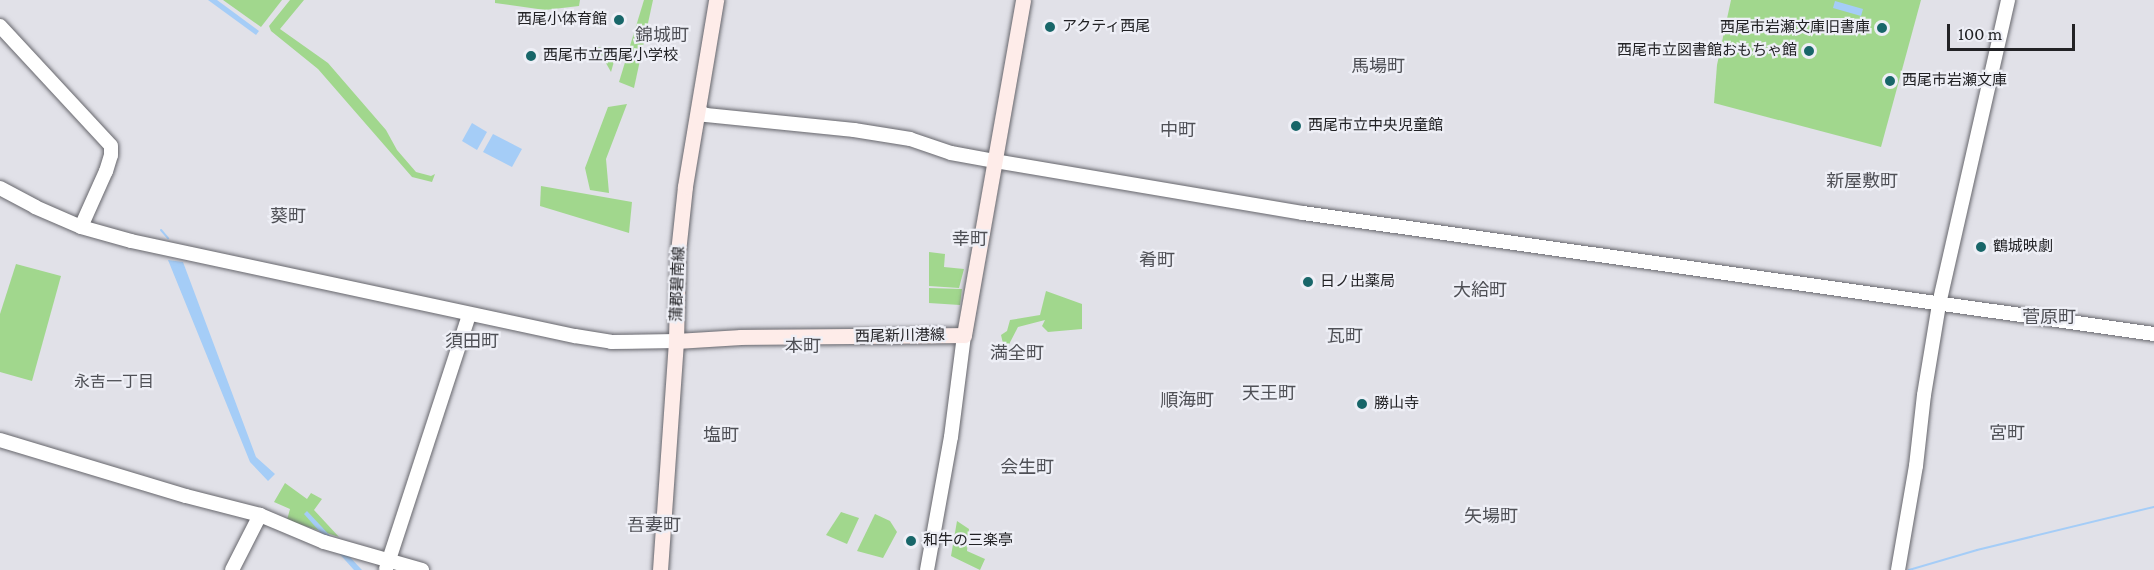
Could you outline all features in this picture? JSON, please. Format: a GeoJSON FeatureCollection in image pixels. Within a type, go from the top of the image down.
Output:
{"type":"FeatureCollection","features":[{"type":"Feature","properties":{"kind":"main road","name":"西尾新川港線"},"geometry":{"type":"LineString","coordinates":[[676,341],[741,337],[964,335],[1023,0]]}},
{"type":"Feature","properties":{"kind":"main road","name":"蒲郡碧南線"},"geometry":{"type":"LineString","coordinates":[[660,570],[676,341],[678,252],[685,186],[714,1]]}},
{"type":"Feature","properties":{"kind":"street"},"geometry":{"type":"LineString","coordinates":[[1898,570],[1939,304],[2008,0]]}},
{"type":"Feature","properties":{"kind":"street"},"geometry":{"type":"LineString","coordinates":[[0,26],[111,146],[106,171],[81,227]]}},
{"type":"Feature","properties":{"kind":"street"},"geometry":{"type":"LineString","coordinates":[[698,111],[706,115],[854,130],[910,139],[951,153],[1303,213],[2154,334]]}},
{"type":"Feature","properties":{"kind":"street"},"geometry":{"type":"LineString","coordinates":[[0,188],[34,207],[81,227],[469,315],[611,342],[676,341]]}},
{"type":"Feature","properties":{"kind":"street"},"geometry":{"type":"LineString","coordinates":[[388,566],[469,315]]}},
{"type":"Feature","properties":{"kind":"street"},"geometry":{"type":"LineString","coordinates":[[927,570],[951,437],[964,335]]}},
{"type":"Feature","properties":{"kind":"street"},"geometry":{"type":"LineString","coordinates":[[0,440],[186,496],[260,515],[388,566],[422,570]]}},
{"type":"Feature","properties":{"kind":"street"},"geometry":{"type":"LineString","coordinates":[[232,570],[260,515]]}},
{"type":"Feature","properties":{"kind":"green space"},"geometry":{"type":"Polygon","coordinates":[[[223,0],[282,0],[261,27],[223,0]]]}},
{"type":"Feature","properties":{"kind":"green space"},"geometry":{"type":"Polygon","coordinates":[[[290,0],[304,0],[280,29],[328,63],[386,130],[397,150],[416,172],[431,176],[435,174],[432,182],[412,177],[318,69],[271,31],[269,26],[290,0]]]}},
{"type":"Feature","properties":{"kind":"green space"},"geometry":{"type":"Polygon","coordinates":[[[495,0],[580,0],[579,6],[545,10],[495,3],[495,0]]]}},
{"type":"Feature","properties":{"kind":"green space"},"geometry":{"type":"Polygon","coordinates":[[[644,0],[653,0],[634,88],[619,82],[644,0]]]}},
{"type":"Feature","properties":{"kind":"green space"},"geometry":{"type":"Polygon","coordinates":[[[1731,0],[1921,0],[1881,147],[1714,103],[1717,65],[1731,0]]]}},
{"type":"Feature","properties":{"kind":"green space"},"geometry":{"type":"Polygon","coordinates":[[[597,47],[617,51],[611,72],[597,47]]]}},
{"type":"Feature","properties":{"kind":"green space"},"geometry":{"type":"Polygon","coordinates":[[[627,104],[606,159],[609,193],[590,190],[585,168],[608,107],[627,104]]]}},
{"type":"Feature","properties":{"kind":"green space"},"geometry":{"type":"Polygon","coordinates":[[[541,186],[632,202],[629,233],[540,206],[541,186]]]}},
{"type":"Feature","properties":{"kind":"green space"},"geometry":{"type":"Polygon","coordinates":[[[929,252],[945,254],[944,267],[964,269],[959,288],[929,286],[929,252]]]}},
{"type":"Feature","properties":{"kind":"green space"},"geometry":{"type":"Polygon","coordinates":[[[16,264],[61,276],[32,381],[0,372],[0,314],[16,264]]]}},
{"type":"Feature","properties":{"kind":"green space"},"geometry":{"type":"Polygon","coordinates":[[[929,288],[962,289],[960,305],[929,303],[929,288]]]}},
{"type":"Feature","properties":{"kind":"green space"},"geometry":{"type":"Polygon","coordinates":[[[1046,291],[1082,304],[1082,329],[1048,332],[1042,326],[1045,320],[1018,327],[1005,352],[1001,335],[1007,331],[1010,320],[1040,315],[1046,291]]]}},
{"type":"Feature","properties":{"kind":"green space"},"geometry":{"type":"Polygon","coordinates":[[[285,483],[307,499],[311,493],[322,499],[314,510],[339,537],[287,520],[290,509],[274,502],[285,483]]]}},
{"type":"Feature","properties":{"kind":"green space"},"geometry":{"type":"Polygon","coordinates":[[[841,512],[859,518],[847,544],[826,535],[841,512]]]}},
{"type":"Feature","properties":{"kind":"green space"},"geometry":{"type":"Polygon","coordinates":[[[875,514],[890,521],[897,532],[883,558],[857,551],[875,514]]]}},
{"type":"Feature","properties":{"kind":"green space"},"geometry":{"type":"Polygon","coordinates":[[[957,521],[969,529],[967,551],[985,559],[980,570],[951,556],[957,521]]]}},
{"type":"Feature","properties":{"kind":"water"},"geometry":{"type":"Polygon","coordinates":[[[208,0],[217,0],[259,31],[256,35],[208,0]]]}},
{"type":"Feature","properties":{"kind":"water"},"geometry":{"type":"Polygon","coordinates":[[[1835,1],[1863,9],[1861,16],[1833,8],[1835,1]]]}},
{"type":"Feature","properties":{"kind":"water"},"geometry":{"type":"Polygon","coordinates":[[[472,123],[487,132],[477,150],[462,141],[472,123]]]}},
{"type":"Feature","properties":{"kind":"water"},"geometry":{"type":"Polygon","coordinates":[[[493,134],[522,149],[512,167],[483,152],[493,134]]]}},
{"type":"Feature","properties":{"kind":"water"},"geometry":{"type":"Polygon","coordinates":[[[168,260],[183,262],[256,457],[275,474],[268,481],[250,462],[168,260]]]}},
{"type":"Feature","properties":{"kind":"water"},"geometry":{"type":"Polygon","coordinates":[[[307,511],[362,570],[354,570],[304,514],[307,511]]]}},
{"type":"Feature","properties":{"kind":"waterway"},"geometry":{"type":"LineString","coordinates":[[161,230],[168,238]]}},
{"type":"Feature","properties":{"kind":"waterway"},"geometry":{"type":"LineString","coordinates":[[1909,570],[1977,550],[2154,507]]}},
{"type":"Feature","properties":{"kind":"place","name":"西尾小体育館"},"geometry":{"type":"Point","coordinates":[619,20]}},
{"type":"Feature","properties":{"kind":"place","name":"アクティ西尾"},"geometry":{"type":"Point","coordinates":[1050,27]}},
{"type":"Feature","properties":{"kind":"place","name":"西尾市岩瀬文庫旧書庫"},"geometry":{"type":"Point","coordinates":[1882,28]}},
{"type":"Feature","properties":{"kind":"place","name":"西尾市立図書館おもちゃ館"},"geometry":{"type":"Point","coordinates":[1809,51]}},
{"type":"Feature","properties":{"kind":"place","name":"西尾市立西尾小学校"},"geometry":{"type":"Point","coordinates":[531,56]}},
{"type":"Feature","properties":{"kind":"place","name":"西尾市岩瀬文庫"},"geometry":{"type":"Point","coordinates":[1890,81]}},
{"type":"Feature","properties":{"kind":"place","name":"西尾市立中央児童館"},"geometry":{"type":"Point","coordinates":[1296,126]}},
{"type":"Feature","properties":{"kind":"place","name":"鶴城映劇"},"geometry":{"type":"Point","coordinates":[1981,247]}},
{"type":"Feature","properties":{"kind":"place","name":"日ノ出薬局"},"geometry":{"type":"Point","coordinates":[1308,282]}},
{"type":"Feature","properties":{"kind":"place","name":"勝山寺"},"geometry":{"type":"Point","coordinates":[1362,404]}},
{"type":"Feature","properties":{"kind":"place","name":"和牛の三楽亭"},"geometry":{"type":"Point","coordinates":[911,541]}},
{"type":"Feature","properties":{"kind":"district","name":"錦城町"},"geometry":{"type":"Point","coordinates":[662,35]}},
{"type":"Feature","properties":{"kind":"district","name":"馬場町"},"geometry":{"type":"Point","coordinates":[1378,66]}},
{"type":"Feature","properties":{"kind":"district","name":"中町"},"geometry":{"type":"Point","coordinates":[1178,130]}},
{"type":"Feature","properties":{"kind":"district","name":"新屋敷町"},"geometry":{"type":"Point","coordinates":[1862,181]}},
{"type":"Feature","properties":{"kind":"district","name":"葵町"},"geometry":{"type":"Point","coordinates":[288,216]}},
{"type":"Feature","properties":{"kind":"district","name":"幸町"},"geometry":{"type":"Point","coordinates":[970,239]}},
{"type":"Feature","properties":{"kind":"district","name":"肴町"},"geometry":{"type":"Point","coordinates":[1157,260]}},
{"type":"Feature","properties":{"kind":"district","name":"大給町"},"geometry":{"type":"Point","coordinates":[1480,290]}},
{"type":"Feature","properties":{"kind":"district","name":"菅原町"},"geometry":{"type":"Point","coordinates":[2049,317]}},
{"type":"Feature","properties":{"kind":"district","name":"瓦町"},"geometry":{"type":"Point","coordinates":[1345,336]}},
{"type":"Feature","properties":{"kind":"district","name":"須田町"},"geometry":{"type":"Point","coordinates":[472,341]}},
{"type":"Feature","properties":{"kind":"district","name":"本町"},"geometry":{"type":"Point","coordinates":[803,346]}},
{"type":"Feature","properties":{"kind":"district","name":"満全町"},"geometry":{"type":"Point","coordinates":[1017,353]}},
{"type":"Feature","properties":{"kind":"district","name":"永吉一丁目"},"geometry":{"type":"Point","coordinates":[114,382]}},
{"type":"Feature","properties":{"kind":"district","name":"天王町"},"geometry":{"type":"Point","coordinates":[1269,393]}},
{"type":"Feature","properties":{"kind":"district","name":"順海町"},"geometry":{"type":"Point","coordinates":[1187,400]}},
{"type":"Feature","properties":{"kind":"district","name":"宮町"},"geometry":{"type":"Point","coordinates":[2007,433]}},
{"type":"Feature","properties":{"kind":"district","name":"塩町"},"geometry":{"type":"Point","coordinates":[721,435]}},
{"type":"Feature","properties":{"kind":"district","name":"会生町"},"geometry":{"type":"Point","coordinates":[1027,467]}},
{"type":"Feature","properties":{"kind":"district","name":"矢場町"},"geometry":{"type":"Point","coordinates":[1491,516]}},
{"type":"Feature","properties":{"kind":"district","name":"吾妻町"},"geometry":{"type":"Point","coordinates":[654,525]}}]}
